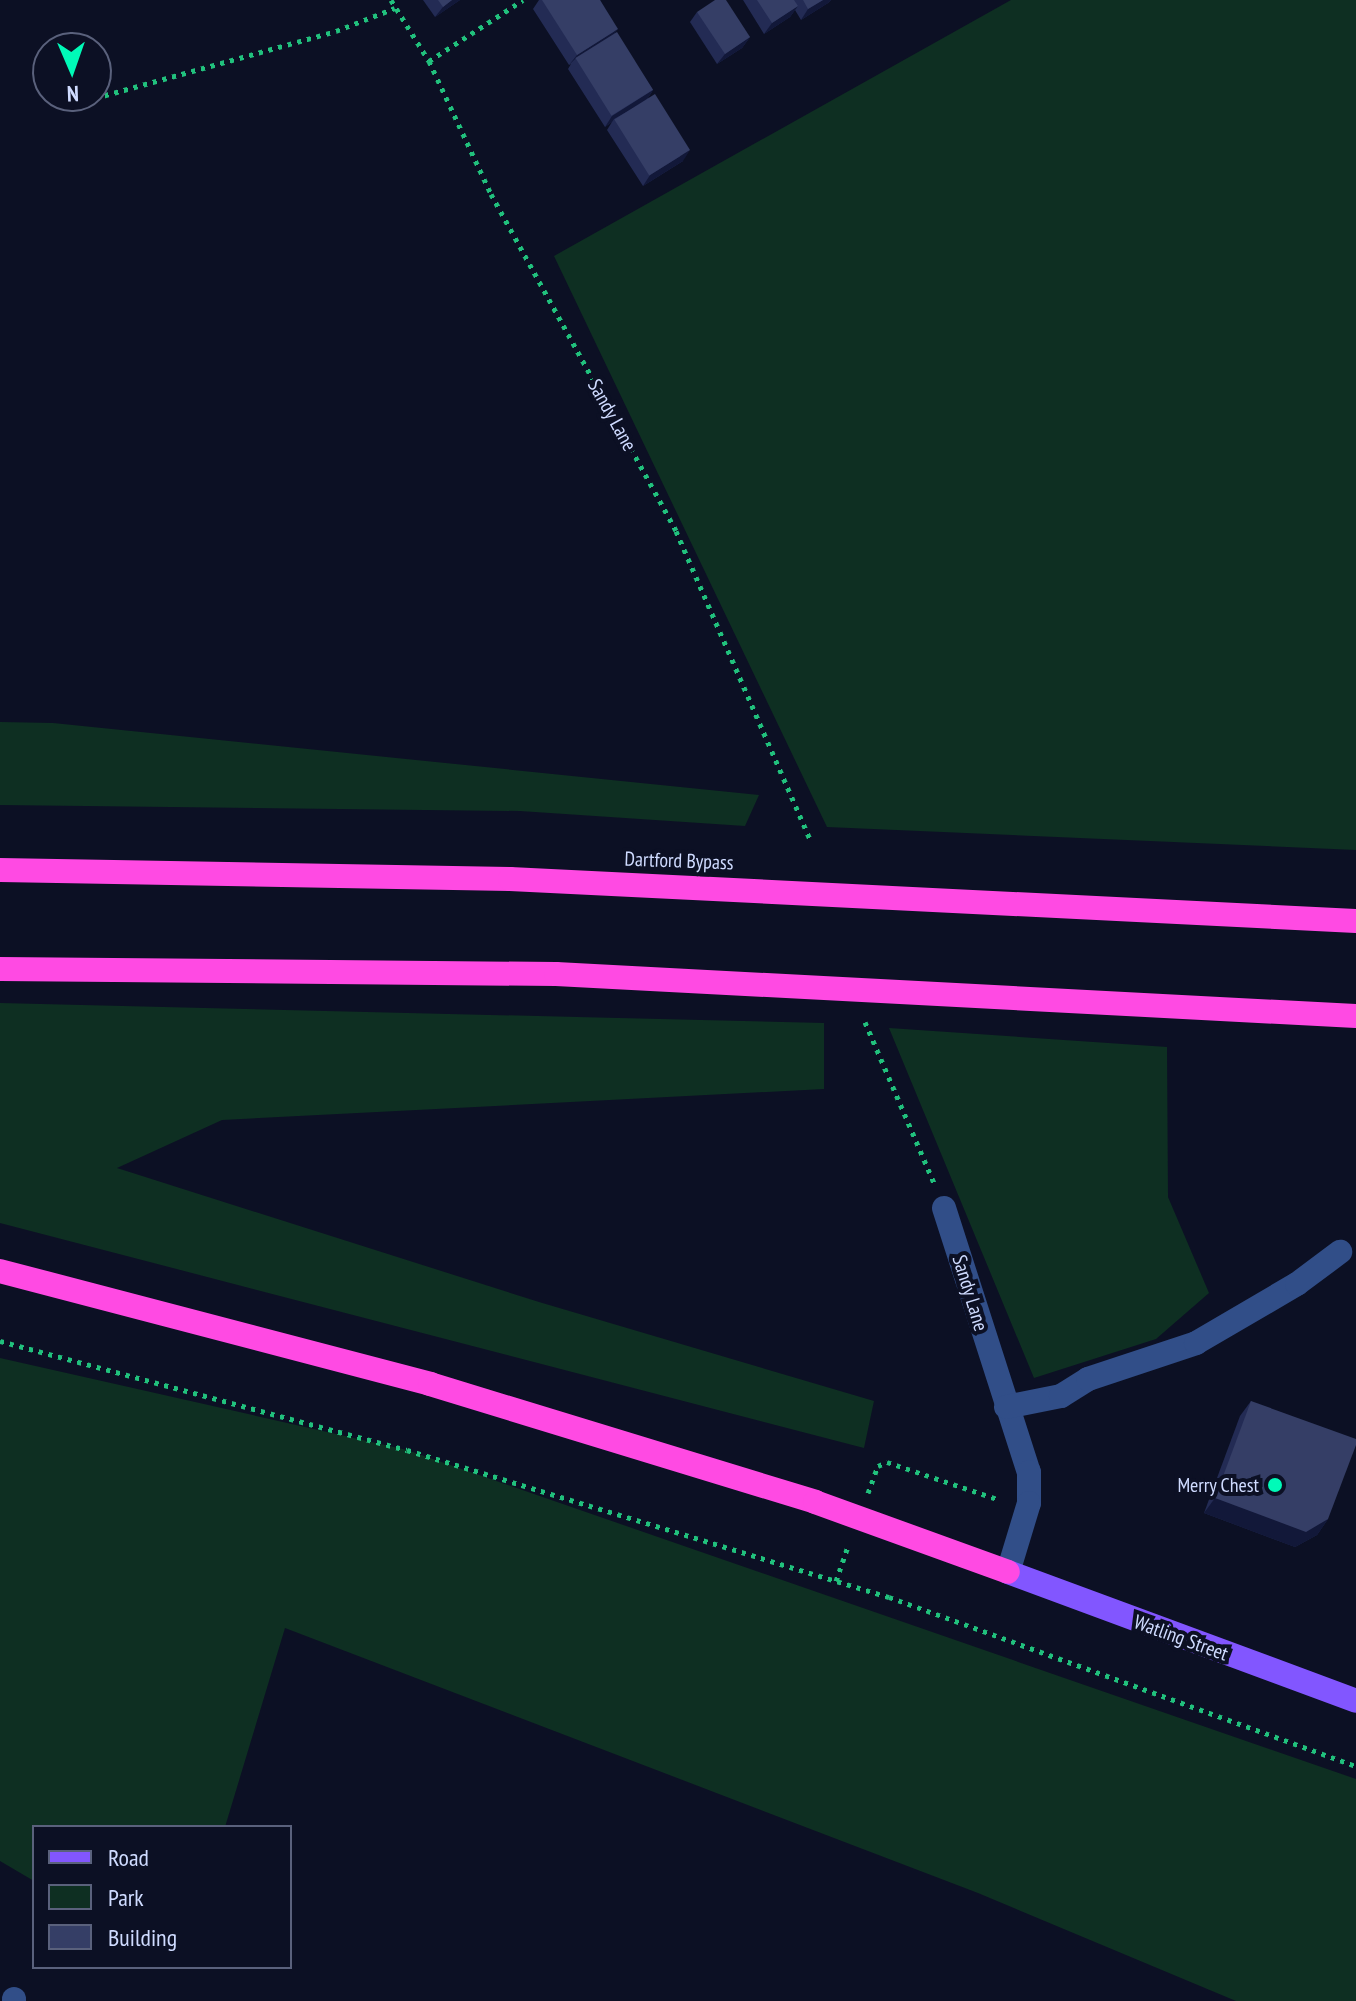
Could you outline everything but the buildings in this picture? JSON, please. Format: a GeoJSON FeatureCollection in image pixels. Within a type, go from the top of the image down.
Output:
{"type":"FeatureCollection","features":[{"type":"Feature","properties":{"kind":"highway","name":"Dartford Bypass"},"geometry":{"type":"LineString","coordinates":[[0,870],[768,889],[1356,921]]}},
{"type":"Feature","properties":{"kind":"highway"},"geometry":{"type":"LineString","coordinates":[[0,969],[556,974],[1356,1016]]}},
{"type":"Feature","properties":{"kind":"highway"},"geometry":{"type":"LineString","coordinates":[[0,1271],[430,1384],[815,1502],[1008,1572]]}},
{"type":"Feature","properties":{"kind":"main road","name":"Watling Street"},"geometry":{"type":"LineString","coordinates":[[1008,1572],[1356,1701]]}},
{"type":"Feature","properties":{"kind":"street","name":"Sandy Lane"},"geometry":{"type":"LineString","coordinates":[[944,1208],[1027,1465],[1030,1493],[1008,1572]]}},
{"type":"Feature","properties":{"kind":"street"},"geometry":{"type":"LineString","coordinates":[[1006,1407],[1069,1393],[1088,1379],[1196,1343],[1297,1284],[1340,1252]]}},
{"type":"Feature","properties":{"kind":"path","name":"Sandy Lane"},"geometry":{"type":"LineString","coordinates":[[391,0],[429,61],[491,194],[676,531],[811,841]]}},
{"type":"Feature","properties":{"kind":"path"},"geometry":{"type":"LineString","coordinates":[[429,61],[523,0]]}},
{"type":"Feature","properties":{"kind":"path"},"geometry":{"type":"LineString","coordinates":[[112,93],[336,31],[395,8]]}},
{"type":"Feature","properties":{"kind":"path"},"geometry":{"type":"LineString","coordinates":[[865,1022],[944,1208]]}},
{"type":"Feature","properties":{"kind":"path"},"geometry":{"type":"LineString","coordinates":[[0,1341],[407,1450],[876,1593],[1356,1766]]}},
{"type":"Feature","properties":{"kind":"green space"},"geometry":{"type":"Polygon","coordinates":[[[1011,0],[1356,0],[1356,850],[827,827],[554,256],[1011,0]]]}},
{"type":"Feature","properties":{"kind":"green space"},"geometry":{"type":"Polygon","coordinates":[[[0,722],[53,723],[759,795],[745,826],[520,811],[0,805],[0,722]]]}},
{"type":"Feature","properties":{"kind":"green space"},"geometry":{"type":"Polygon","coordinates":[[[0,1003],[824,1023],[824,1089],[222,1120],[117,1168],[539,1302],[874,1401],[864,1448],[0,1223],[0,1003]]]}},
{"type":"Feature","properties":{"kind":"green space"},"geometry":{"type":"Polygon","coordinates":[[[889,1028],[1167,1047],[1168,1197],[1209,1293],[1156,1339],[1034,1378],[889,1028]]]}},
{"type":"Feature","properties":{"kind":"green space"},"geometry":{"type":"Polygon","coordinates":[[[0,1358],[407,1450],[1356,1779],[1356,2001],[1236,2001],[978,1893],[285,1628],[226,1825],[32,1825],[32,1880],[0,1861],[0,1358]]]}},
{"type":"Feature","properties":{"kind":"place","name":"Merry Chest"},"geometry":{"type":"Point","coordinates":[1275,1485]}}]}
